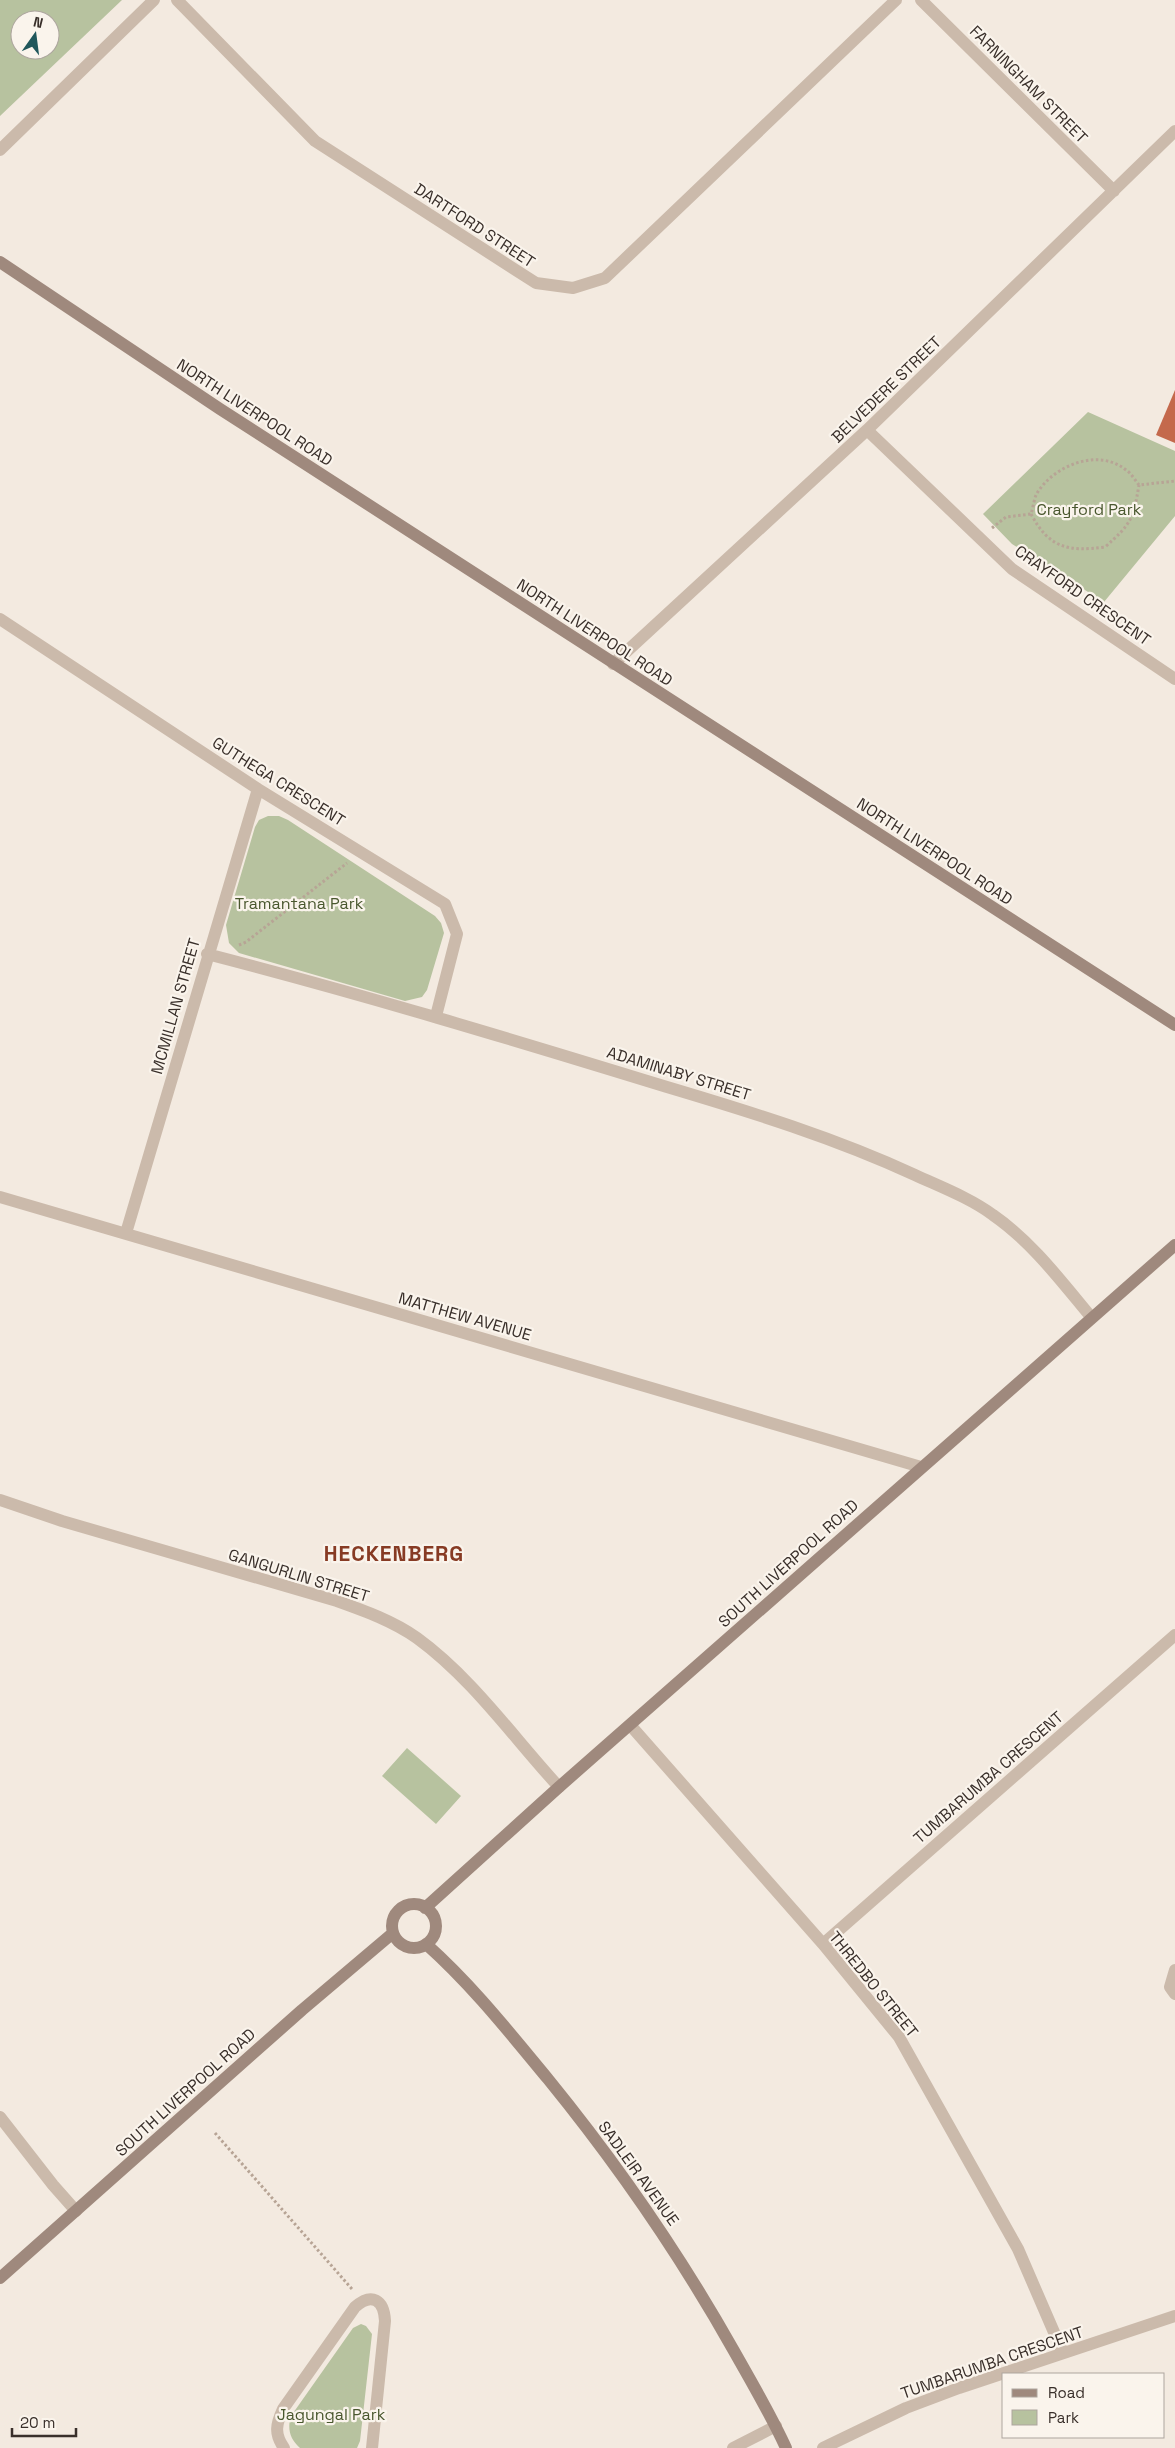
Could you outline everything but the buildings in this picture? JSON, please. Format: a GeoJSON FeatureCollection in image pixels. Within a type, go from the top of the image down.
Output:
{"type":"FeatureCollection","features":[{"type":"Feature","properties":{"kind":"main road","name":"NORTH LIVERPOOL ROAD"},"geometry":{"type":"LineString","coordinates":[[0,262],[228,414],[613,664],[1175,1024]]}},
{"type":"Feature","properties":{"kind":"main road","name":"SOUTH LIVERPOOL ROAD"},"geometry":{"type":"LineString","coordinates":[[425,1908],[559,1787],[631,1726],[921,1467],[1175,1245]]}},
{"type":"Feature","properties":{"kind":"main road"},"geometry":{"type":"LineString","coordinates":[[419,1905],[432,1914],[436,1928],[434,1935],[426,1944],[412,1948],[404,1946],[394,1933],[394,1918],[404,1907],[419,1905]]}},
{"type":"Feature","properties":{"kind":"main road","name":"SOUTH LIVERPOOL ROAD"},"geometry":{"type":"LineString","coordinates":[[0,2278],[302,2010],[394,1933]]}},
{"type":"Feature","properties":{"kind":"main road","name":"SADLEIR AVENUE"},"geometry":{"type":"LineString","coordinates":[[426,1944],[461,1976],[519,2044],[626,2180],[668,2241],[707,2303],[776,2426],[786,2448]]}},
{"type":"Feature","properties":{"kind":"street"},"geometry":{"type":"LineString","coordinates":[[0,150],[154,0]]}},
{"type":"Feature","properties":{"kind":"street","name":"DARTFORD STREET"},"geometry":{"type":"LineString","coordinates":[[177,0],[315,141],[536,283],[573,288],[605,278],[896,0]]}},
{"type":"Feature","properties":{"kind":"street","name":"FARNINGHAM STREET"},"geometry":{"type":"LineString","coordinates":[[921,0],[1114,190]]}},
{"type":"Feature","properties":{"kind":"street","name":"BELVEDERE STREET"},"geometry":{"type":"LineString","coordinates":[[613,664],[867,430],[1175,131]]}},
{"type":"Feature","properties":{"kind":"street","name":"CRAYFORD CRESCENT"},"geometry":{"type":"LineString","coordinates":[[867,430],[1012,568],[1175,679]]}},
{"type":"Feature","properties":{"kind":"street","name":"GUTHEGA CRESCENT"},"geometry":{"type":"LineString","coordinates":[[0,619],[258,789],[446,904],[456,934],[436,1016]]}},
{"type":"Feature","properties":{"kind":"street","name":"MCMILLAN STREET"},"geometry":{"type":"LineString","coordinates":[[126,1233],[207,954],[258,789]]}},
{"type":"Feature","properties":{"kind":"street","name":"ADAMINABY STREET"},"geometry":{"type":"LineString","coordinates":[[207,954],[436,1016],[796,1126],[890,1164],[939,1186],[992,1214],[1019,1236],[1091,1317]]}},
{"type":"Feature","properties":{"kind":"street","name":"MATTHEW AVENUE"},"geometry":{"type":"LineString","coordinates":[[0,1197],[921,1467]]}},
{"type":"Feature","properties":{"kind":"street","name":"GANGURLIN STREET"},"geometry":{"type":"LineString","coordinates":[[0,1500],[62,1521],[338,1601],[378,1616],[415,1637],[454,1668],[559,1787]]}},
{"type":"Feature","properties":{"kind":"street","name":"TUMBARUMBA CRESCENT"},"geometry":{"type":"LineString","coordinates":[[822,1944],[1175,1635]]}},
{"type":"Feature","properties":{"kind":"street","name":"THREDBO STREET"},"geometry":{"type":"LineString","coordinates":[[631,1726],[822,1944],[899,2037],[1018,2249],[1063,2353]]}},
{"type":"Feature","properties":{"kind":"street"},"geometry":{"type":"LineString","coordinates":[[1175,1970],[1170,1986],[1175,1994]]}},
{"type":"Feature","properties":{"kind":"street"},"geometry":{"type":"LineString","coordinates":[[0,2117],[53,2185],[76,2210]]}},
{"type":"Feature","properties":{"kind":"street"},"geometry":{"type":"LineString","coordinates":[[284,2448],[276,2432],[278,2420],[283,2409],[349,2315],[363,2300],[372,2299],[380,2303],[385,2310],[372,2448]]}},
{"type":"Feature","properties":{"kind":"street","name":"TUMBARUMBA CRESCENT"},"geometry":{"type":"LineString","coordinates":[[1006,2373],[1175,2316]]}},
{"type":"Feature","properties":{"kind":"street","name":"TUMBARUMBA CRESCENT"},"geometry":{"type":"LineString","coordinates":[[823,2448],[906,2408],[1002,2374]]}},
{"type":"Feature","properties":{"kind":"street"},"geometry":{"type":"LineString","coordinates":[[733,2448],[776,2426]]}},
{"type":"Feature","properties":{"kind":"path"},"geometry":{"type":"LineString","coordinates":[[1103,459],[1126,469],[1139,485],[1134,515],[1105,548],[1067,549],[1045,537],[1031,514],[1036,495],[1050,479],[1078,461],[1103,459]]}},
{"type":"Feature","properties":{"kind":"path"},"geometry":{"type":"LineString","coordinates":[[1139,485],[1175,481]]}},
{"type":"Feature","properties":{"kind":"path"},"geometry":{"type":"LineString","coordinates":[[979,537],[1006,517],[1031,514]]}},
{"type":"Feature","properties":{"kind":"path"},"geometry":{"type":"LineString","coordinates":[[231,960],[240,943],[246,942],[361,852]]}},
{"type":"Feature","properties":{"kind":"path"},"geometry":{"type":"LineString","coordinates":[[215,2133],[363,2300]]}},
{"type":"Feature","properties":{"kind":"green space"},"geometry":{"type":"Polygon","coordinates":[[[0,0],[122,0],[60,59],[60,10],[10,10],[10,60],[59,60],[0,116],[0,0]]]}},
{"type":"Feature","properties":{"kind":"green space","name":"Crayford Park"},"geometry":{"type":"Polygon","coordinates":[[[1088,412],[1175,451],[1175,516],[1104,602],[1012,544],[983,514],[1088,412]]]}},
{"type":"Feature","properties":{"kind":"green space","name":"Tramantana Park"},"geometry":{"type":"Polygon","coordinates":[[[268,816],[279,816],[288,820],[435,916],[441,923],[444,933],[427,990],[422,997],[405,1001],[239,953],[229,943],[226,925],[255,827],[259,820],[268,816]]]}},
{"type":"Feature","properties":{"kind":"green space"},"geometry":{"type":"Polygon","coordinates":[[[407,1748],[461,1796],[436,1824],[382,1776],[407,1748]]]}},
{"type":"Feature","properties":{"kind":"green space","name":"Jagungal Park"},"geometry":{"type":"Polygon","coordinates":[[[361,2324],[366,2326],[372,2334],[360,2441],[357,2448],[300,2448],[290,2434],[291,2416],[353,2328],[361,2324]]]}},
{"type":"Feature","properties":{"kind":"district","name":"HECKENBERG"},"geometry":{"type":"Point","coordinates":[394,1554]}}]}
